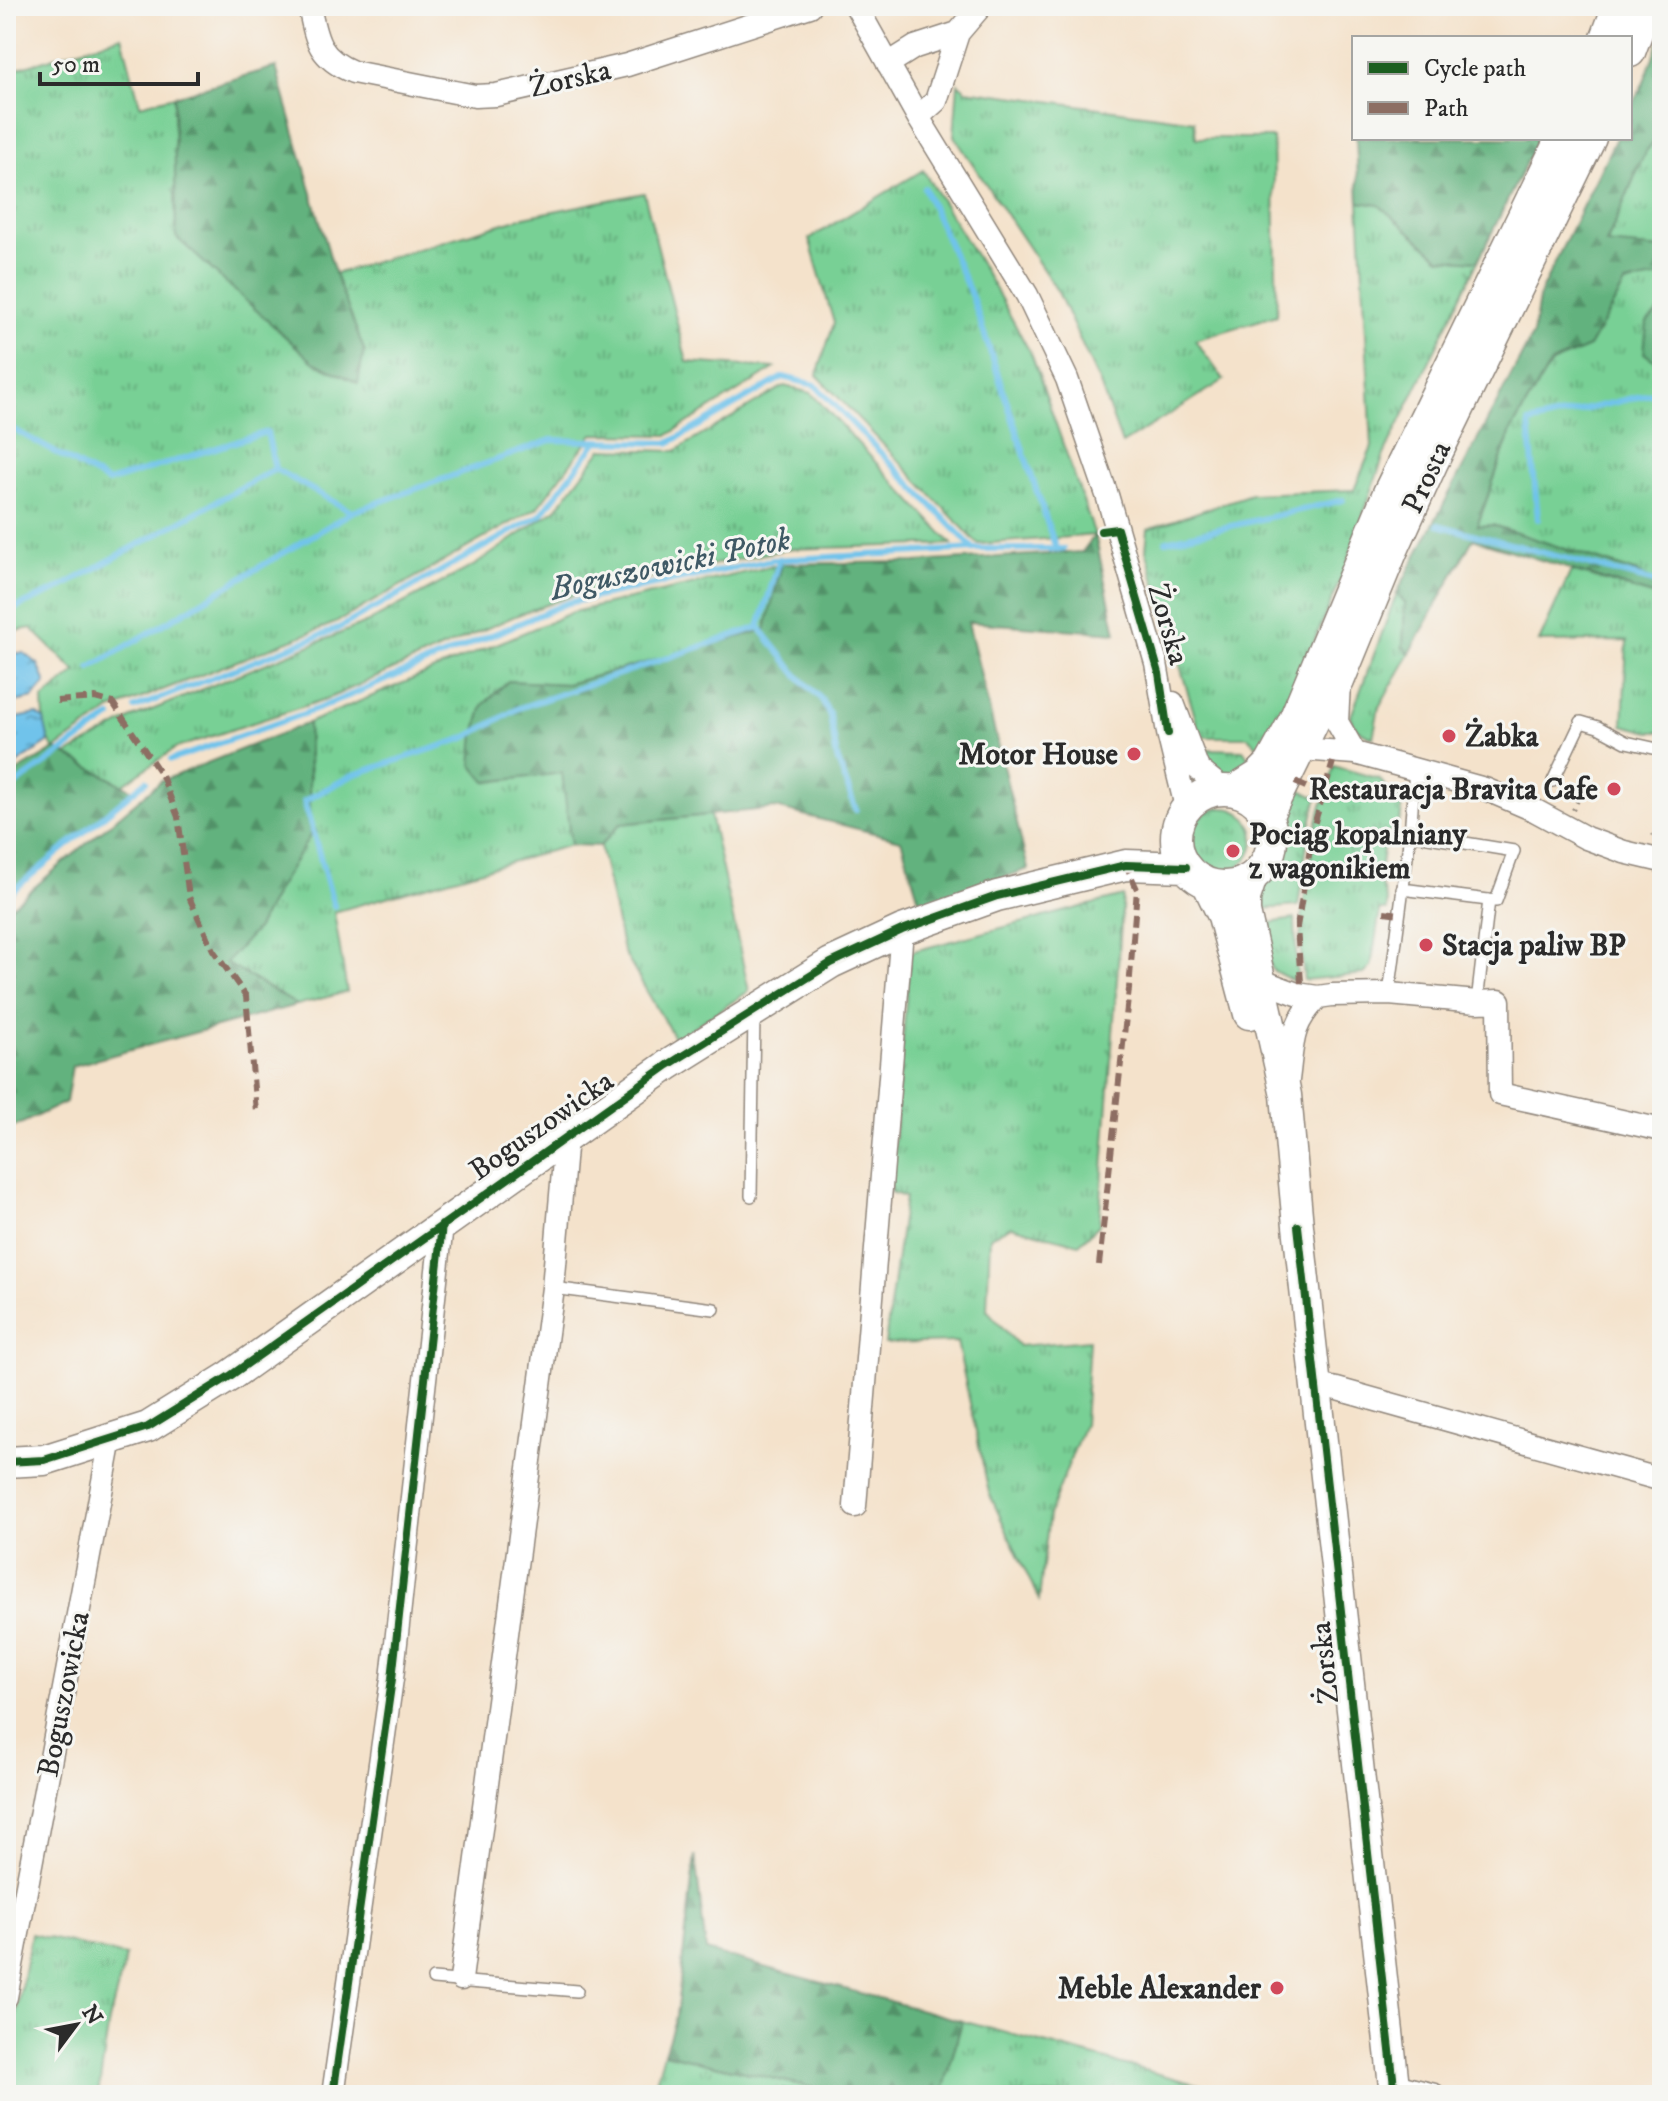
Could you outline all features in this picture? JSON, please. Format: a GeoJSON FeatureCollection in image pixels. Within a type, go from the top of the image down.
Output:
{"type":"FeatureCollection","features":[{"type":"Feature","properties":{"kind":"main road"},"geometry":{"type":"LineString","coordinates":[[1607,36],[1618,6]]}},
{"type":"Feature","properties":{"kind":"main road"},"geometry":{"type":"LineString","coordinates":[[1632,47],[1647,6]]}},
{"type":"Feature","properties":{"kind":"main road","name":"Prosta"},"geometry":{"type":"LineString","coordinates":[[1228,790],[1264,770],[1293,722],[1388,493],[1560,140]]}},
{"type":"Feature","properties":{"kind":"main road","name":"Prosta"},"geometry":{"type":"LineString","coordinates":[[1267,817],[1316,717],[1339,681],[1433,462],[1590,140]]}},
{"type":"Feature","properties":{"kind":"main road"},"geometry":{"type":"LineString","coordinates":[[1228,790],[1254,800],[1267,817],[1271,827],[1271,847],[1263,866],[1252,877],[1228,886],[1196,875],[1177,848],[1181,819],[1202,795],[1228,790]]}},
{"type":"Feature","properties":{"kind":"main road","name":"Boguszowicka"},"geometry":{"type":"LineString","coordinates":[[1126,865],[1181,819]]}},
{"type":"Feature","properties":{"kind":"main road","name":"Boguszowicka"},"geometry":{"type":"LineString","coordinates":[[6,1462],[44,1460],[148,1427],[230,1376],[668,1065],[831,963],[902,930],[997,896],[1126,865],[1196,875]]}},
{"type":"Feature","properties":{"kind":"main road","name":"Żorska"},"geometry":{"type":"LineString","coordinates":[[1196,875],[1221,909],[1264,1074],[1298,1226]]}},
{"type":"Feature","properties":{"kind":"main road","name":"Żorska"},"geometry":{"type":"LineString","coordinates":[[1252,877],[1245,905],[1286,1095],[1395,2090]]}},
{"type":"Feature","properties":{"kind":"street","name":"Żorska"},"geometry":{"type":"LineString","coordinates":[[309,6],[316,37],[328,58],[338,66],[353,72],[475,96],[496,95],[627,65],[810,6]]}},
{"type":"Feature","properties":{"kind":"street","name":"Żorska"},"geometry":{"type":"LineString","coordinates":[[856,6],[918,117],[1027,295],[1057,357],[1091,445],[1159,673],[1198,769],[1228,790]]}},
{"type":"Feature","properties":{"kind":"street"},"geometry":{"type":"LineString","coordinates":[[918,117],[936,101],[958,33],[981,6]]}},
{"type":"Feature","properties":{"kind":"street"},"geometry":{"type":"LineString","coordinates":[[888,64],[915,47],[958,33]]}},
{"type":"Feature","properties":{"kind":"street","name":"Żorska"},"geometry":{"type":"LineString","coordinates":[[1159,673],[1181,819]]}},
{"type":"Feature","properties":{"kind":"street"},"geometry":{"type":"LineString","coordinates":[[1339,681],[1337,722],[1355,753]]}},
{"type":"Feature","properties":{"kind":"street"},"geometry":{"type":"LineString","coordinates":[[1301,749],[1355,753],[1485,789],[1536,811],[1586,838],[1662,861]]}},
{"type":"Feature","properties":{"kind":"street"},"geometry":{"type":"LineString","coordinates":[[855,1506],[902,930]]}},
{"type":"Feature","properties":{"kind":"street"},"geometry":{"type":"LineString","coordinates":[[1262,981],[1297,994],[1318,997],[1389,994],[1499,1001],[1500,1094],[1662,1130]]}},
{"type":"Feature","properties":{"kind":"street","name":"Żorska"},"geometry":{"type":"LineString","coordinates":[[1286,1095],[1296,1028],[1303,1012],[1318,997]]}},
{"type":"Feature","properties":{"kind":"street"},"geometry":{"type":"LineString","coordinates":[[461,1979],[553,1288],[566,1137]]}},
{"type":"Feature","properties":{"kind":"street"},"geometry":{"type":"LineString","coordinates":[[333,2095],[392,1679],[442,1225]]}},
{"type":"Feature","properties":{"kind":"street"},"geometry":{"type":"LineString","coordinates":[[1316,1385],[1662,1480]]}},
{"type":"Feature","properties":{"kind":"street","name":"Boguszowicka"},"geometry":{"type":"LineString","coordinates":[[6,1997],[111,1439]]}},
{"type":"Feature","properties":{"kind":"street"},"geometry":{"type":"LineString","coordinates":[[1395,2090],[1434,2095]]}},
{"type":"Feature","properties":{"kind":"lane"},"geometry":{"type":"LineString","coordinates":[[1553,781],[1581,722],[1626,742],[1662,750]]}},
{"type":"Feature","properties":{"kind":"lane"},"geometry":{"type":"LineString","coordinates":[[1389,994],[1410,834],[1415,769]]}},
{"type":"Feature","properties":{"kind":"lane"},"geometry":{"type":"LineString","coordinates":[[1402,889],[1496,901],[1514,851],[1410,834]]}},
{"type":"Feature","properties":{"kind":"lane"},"geometry":{"type":"LineString","coordinates":[[1477,1002],[1489,900]]}},
{"type":"Feature","properties":{"kind":"lane"},"geometry":{"type":"LineString","coordinates":[[751,1196],[754,1011]]}},
{"type":"Feature","properties":{"kind":"lane"},"geometry":{"type":"LineString","coordinates":[[553,1288],[714,1309]]}},
{"type":"Feature","properties":{"kind":"lane"},"geometry":{"type":"LineString","coordinates":[[433,1979],[577,1991]]}},
{"type":"Feature","properties":{"kind":"path"},"geometry":{"type":"LineString","coordinates":[[1577,802],[1583,791]]}},
{"type":"Feature","properties":{"kind":"path"},"geometry":{"type":"LineString","coordinates":[[1660,822],[1654,835],[1658,831],[1662,833]]}},
{"type":"Feature","properties":{"kind":"green space"},"geometry":{"type":"Polygon","coordinates":[[[1662,32],[1662,133],[1645,152],[1606,244],[1662,249],[1660,277],[1625,284],[1589,347],[1551,363],[1511,431],[1477,526],[1492,525],[1629,570],[1662,584],[1662,598],[1473,539],[1410,653],[1403,647],[1405,603],[1397,593],[1533,334],[1540,293],[1615,140],[1632,140],[1632,105],[1662,32]]]}},
{"type":"Feature","properties":{"kind":"green space"},"geometry":{"type":"Polygon","coordinates":[[[122,36],[140,105],[174,96],[176,237],[357,383],[364,350],[335,274],[524,217],[644,193],[687,362],[775,368],[668,435],[593,434],[537,508],[335,623],[111,710],[55,749],[46,732],[43,699],[76,672],[31,628],[6,633],[6,72],[122,36]]]}},
{"type":"Feature","properties":{"kind":"green space"},"geometry":{"type":"Polygon","coordinates":[[[276,67],[335,274],[364,350],[358,383],[313,362],[176,237],[174,96],[276,67]]]}},
{"type":"Feature","properties":{"kind":"green space"},"geometry":{"type":"Polygon","coordinates":[[[958,83],[966,90],[1194,121],[1196,138],[1273,138],[1277,315],[1195,340],[1224,380],[1122,444],[1100,384],[1058,292],[954,136],[958,83]]]}},
{"type":"Feature","properties":{"kind":"green space"},"geometry":{"type":"Polygon","coordinates":[[[1662,133],[1662,584],[1493,525],[1477,527],[1511,431],[1551,363],[1589,347],[1625,284],[1606,245],[1645,152],[1662,133]]]}},
{"type":"Feature","properties":{"kind":"green space"},"geometry":{"type":"Polygon","coordinates":[[[1356,140],[1537,140],[1478,261],[1440,258],[1379,205],[1359,202],[1356,140]]]}},
{"type":"Feature","properties":{"kind":"green space"},"geometry":{"type":"Polygon","coordinates":[[[923,170],[995,288],[1032,356],[1095,535],[978,544],[817,375],[834,323],[809,239],[923,170]]]}},
{"type":"Feature","properties":{"kind":"green space"},"geometry":{"type":"Polygon","coordinates":[[[1359,202],[1379,205],[1440,258],[1478,261],[1384,455],[1344,571],[1266,755],[1248,737],[1201,737],[1146,550],[1148,529],[1251,494],[1354,490],[1372,447],[1359,202]]]}},
{"type":"Feature","properties":{"kind":"green space"},"geometry":{"type":"Polygon","coordinates":[[[1662,309],[1662,366],[1644,353],[1647,322],[1662,309]]]}},
{"type":"Feature","properties":{"kind":"green space"},"geometry":{"type":"Polygon","coordinates":[[[784,386],[811,393],[952,544],[788,549],[582,592],[515,616],[329,698],[176,748],[122,785],[66,755],[132,718],[368,622],[475,565],[556,509],[602,449],[675,451],[784,386]]]}},
{"type":"Feature","properties":{"kind":"green space"},"geometry":{"type":"Polygon","coordinates":[[[1095,535],[1116,633],[968,622],[1028,869],[921,906],[901,840],[776,808],[620,824],[600,846],[571,845],[562,773],[486,782],[472,765],[475,734],[483,705],[508,681],[567,684],[765,630],[782,564],[915,562],[1082,552],[1095,535]]]}},
{"type":"Feature","properties":{"kind":"green space"},"geometry":{"type":"Polygon","coordinates":[[[782,564],[765,630],[567,684],[508,681],[487,782],[563,773],[571,845],[334,912],[347,992],[297,1005],[225,963],[257,928],[277,890],[310,779],[308,723],[573,612],[782,564]]]}},
{"type":"Feature","properties":{"kind":"green space"},"geometry":{"type":"Polygon","coordinates":[[[1571,571],[1662,598],[1661,732],[1623,725],[1627,641],[1539,642],[1571,571]]]}},
{"type":"Feature","properties":{"kind":"green space"},"geometry":{"type":"Polygon","coordinates":[[[1397,593],[1405,603],[1403,647],[1410,653],[1379,707],[1373,738],[1356,729],[1351,716],[1397,593]]]}},
{"type":"Feature","properties":{"kind":"green space"},"geometry":{"type":"Polygon","coordinates":[[[308,723],[310,836],[257,928],[226,963],[297,1005],[72,1066],[66,1102],[6,1131],[6,911],[161,781],[308,723]]]}},
{"type":"Feature","properties":{"kind":"green space"},"geometry":{"type":"Polygon","coordinates":[[[55,749],[134,791],[6,896],[6,778],[55,749]]]}},
{"type":"Feature","properties":{"kind":"green space"},"geometry":{"type":"Polygon","coordinates":[[[1243,750],[1256,767],[1224,779],[1213,774],[1198,751],[1243,750]]]}},
{"type":"Feature","properties":{"kind":"green space"},"geometry":{"type":"Polygon","coordinates":[[[1334,766],[1380,779],[1392,796],[1401,795],[1401,814],[1396,826],[1385,835],[1379,879],[1387,910],[1380,910],[1371,967],[1364,974],[1304,980],[1300,942],[1303,906],[1317,821],[1334,766]]]}},
{"type":"Feature","properties":{"kind":"green space"},"geometry":{"type":"Polygon","coordinates":[[[1291,785],[1317,798],[1298,906],[1252,910],[1253,891],[1273,868],[1279,854],[1282,838],[1279,811],[1291,785]]]}},
{"type":"Feature","properties":{"kind":"green space"},"geometry":{"type":"Polygon","coordinates":[[[1217,808],[1229,808],[1245,817],[1252,827],[1252,851],[1245,861],[1229,870],[1217,870],[1197,856],[1192,845],[1192,833],[1206,813],[1217,808]]]}},
{"type":"Feature","properties":{"kind":"green space"},"geometry":{"type":"Polygon","coordinates":[[[710,815],[749,991],[675,1039],[623,951],[600,846],[620,824],[710,815]]]}},
{"type":"Feature","properties":{"kind":"green space"},"geometry":{"type":"Polygon","coordinates":[[[1123,896],[1099,1225],[1079,1244],[1011,1226],[990,1237],[987,1310],[1019,1346],[1089,1340],[1084,1424],[1049,1515],[1039,1600],[989,1493],[957,1342],[885,1344],[905,1197],[890,1192],[910,952],[1123,896]]]}},
{"type":"Feature","properties":{"kind":"green space"},"geometry":{"type":"Polygon","coordinates":[[[1295,919],[1297,983],[1272,970],[1256,925],[1295,919]]]}},
{"type":"Feature","properties":{"kind":"green space"},"geometry":{"type":"Polygon","coordinates":[[[695,1855],[706,1951],[962,2021],[942,2095],[843,2095],[664,2053],[676,2016],[695,1855]]]}},
{"type":"Feature","properties":{"kind":"green space"},"geometry":{"type":"Polygon","coordinates":[[[31,1934],[126,1956],[109,2021],[98,2095],[6,2095],[6,2068],[31,1934]]]}},
{"type":"Feature","properties":{"kind":"green space"},"geometry":{"type":"Polygon","coordinates":[[[962,2021],[1237,2095],[942,2095],[962,2021]]]}},
{"type":"Feature","properties":{"kind":"green space"},"geometry":{"type":"Polygon","coordinates":[[[664,2053],[843,2095],[652,2095],[664,2053]]]}},
{"type":"Feature","properties":{"kind":"water"},"geometry":{"type":"Polygon","coordinates":[[[6,653],[24,653],[38,664],[46,683],[33,698],[6,704],[6,653]]]}},
{"type":"Feature","properties":{"kind":"water"},"geometry":{"type":"Polygon","coordinates":[[[37,714],[44,720],[49,742],[6,771],[6,720],[37,714]]]}},
{"type":"Feature","properties":{"kind":"waterway"},"geometry":{"type":"LineString","coordinates":[[924,188],[972,297],[1056,549]]}},
{"type":"Feature","properties":{"kind":"waterway"},"geometry":{"type":"LineString","coordinates":[[6,425],[108,482],[267,432],[275,469],[352,512],[551,440],[669,443],[783,377],[815,385],[974,549]]}},
{"type":"Feature","properties":{"kind":"waterway"},"geometry":{"type":"LineString","coordinates":[[1538,519],[1529,423],[1662,391]]}},
{"type":"Feature","properties":{"kind":"waterway"},"geometry":{"type":"LineString","coordinates":[[135,708],[337,629],[541,515],[597,441]]}},
{"type":"Feature","properties":{"kind":"waterway"},"geometry":{"type":"LineString","coordinates":[[6,612],[56,590],[275,469]]}},
{"type":"Feature","properties":{"kind":"waterway","name":"Boguszowicki Potok"},"geometry":{"type":"LineString","coordinates":[[1166,541],[1343,500]]}},
{"type":"Feature","properties":{"kind":"waterway"},"geometry":{"type":"LineString","coordinates":[[90,668],[352,512]]}},
{"type":"Feature","properties":{"kind":"waterway","name":"Boguszowicki Potok"},"geometry":{"type":"LineString","coordinates":[[1438,525],[1662,584]]}},
{"type":"Feature","properties":{"kind":"waterway","name":"Boguszowicki Potok"},"geometry":{"type":"LineString","coordinates":[[171,760],[320,708],[567,603],[773,560],[974,549],[1063,549]]}},
{"type":"Feature","properties":{"kind":"waterway"},"geometry":{"type":"LineString","coordinates":[[334,906],[304,801],[353,775],[465,738],[519,708],[759,627],[780,559]]}},
{"type":"Feature","properties":{"kind":"waterway"},"geometry":{"type":"LineString","coordinates":[[759,627],[798,676],[822,700],[830,716],[837,758],[856,810]]}},
{"type":"Feature","properties":{"kind":"waterway"},"geometry":{"type":"LineString","coordinates":[[6,791],[111,717]]}},
{"type":"Feature","properties":{"kind":"waterway","name":"Boguszowicki Potok"},"geometry":{"type":"LineString","coordinates":[[6,896],[146,781]]}},
{"type":"Feature","properties":{"kind":"marked path"},"geometry":{"type":"LineString","coordinates":[[57,701],[95,698],[113,703],[162,776],[178,817],[189,897],[213,950],[246,996],[256,1112]]}},
{"type":"Feature","properties":{"kind":"marked path"},"geometry":{"type":"LineString","coordinates":[[1301,983],[1297,927],[1314,825],[1333,762]]}},
{"type":"Feature","properties":{"kind":"marked path"},"geometry":{"type":"LineString","coordinates":[[1295,782],[1323,795]]}},
{"type":"Feature","properties":{"kind":"marked path"},"geometry":{"type":"LineString","coordinates":[[1393,787],[1413,791]]}},
{"type":"Feature","properties":{"kind":"marked path"},"geometry":{"type":"LineString","coordinates":[[1099,1265],[1137,889],[1126,865]]}},
{"type":"Feature","properties":{"kind":"marked path"},"geometry":{"type":"LineString","coordinates":[[1384,912],[1399,914]]}},
{"type":"Feature","properties":{"kind":"cycle path"},"geometry":{"type":"LineString","coordinates":[[1101,531],[1117,529],[1159,673],[1168,733]]}},
{"type":"Feature","properties":{"kind":"cycle path"},"geometry":{"type":"LineString","coordinates":[[6,1462],[44,1460],[148,1427],[230,1376],[668,1065],[831,963],[902,930],[997,896],[1126,865],[1186,867]]}},
{"type":"Feature","properties":{"kind":"cycle path"},"geometry":{"type":"LineString","coordinates":[[333,2095],[392,1679],[442,1225]]}},
{"type":"Feature","properties":{"kind":"cycle path"},"geometry":{"type":"LineString","coordinates":[[1298,1226],[1395,2095]]}},
{"type":"Feature","properties":{"kind":"place","name":"Żabka"},"geometry":{"type":"Point","coordinates":[1449,736]}},
{"type":"Feature","properties":{"kind":"place","name":"Motor House"},"geometry":{"type":"Point","coordinates":[1134,754]}},
{"type":"Feature","properties":{"kind":"place","name":"Restauracja Bravita Cafe"},"geometry":{"type":"Point","coordinates":[1614,789]}},
{"type":"Feature","properties":{"kind":"place","name":"Pociąg kopalniany z wagonikiem"},"geometry":{"type":"Point","coordinates":[1233,851]}},
{"type":"Feature","properties":{"kind":"place","name":"Stacja paliw BP"},"geometry":{"type":"Point","coordinates":[1426,945]}},
{"type":"Feature","properties":{"kind":"place","name":"Meble Alexander"},"geometry":{"type":"Point","coordinates":[1277,1988]}}]}
